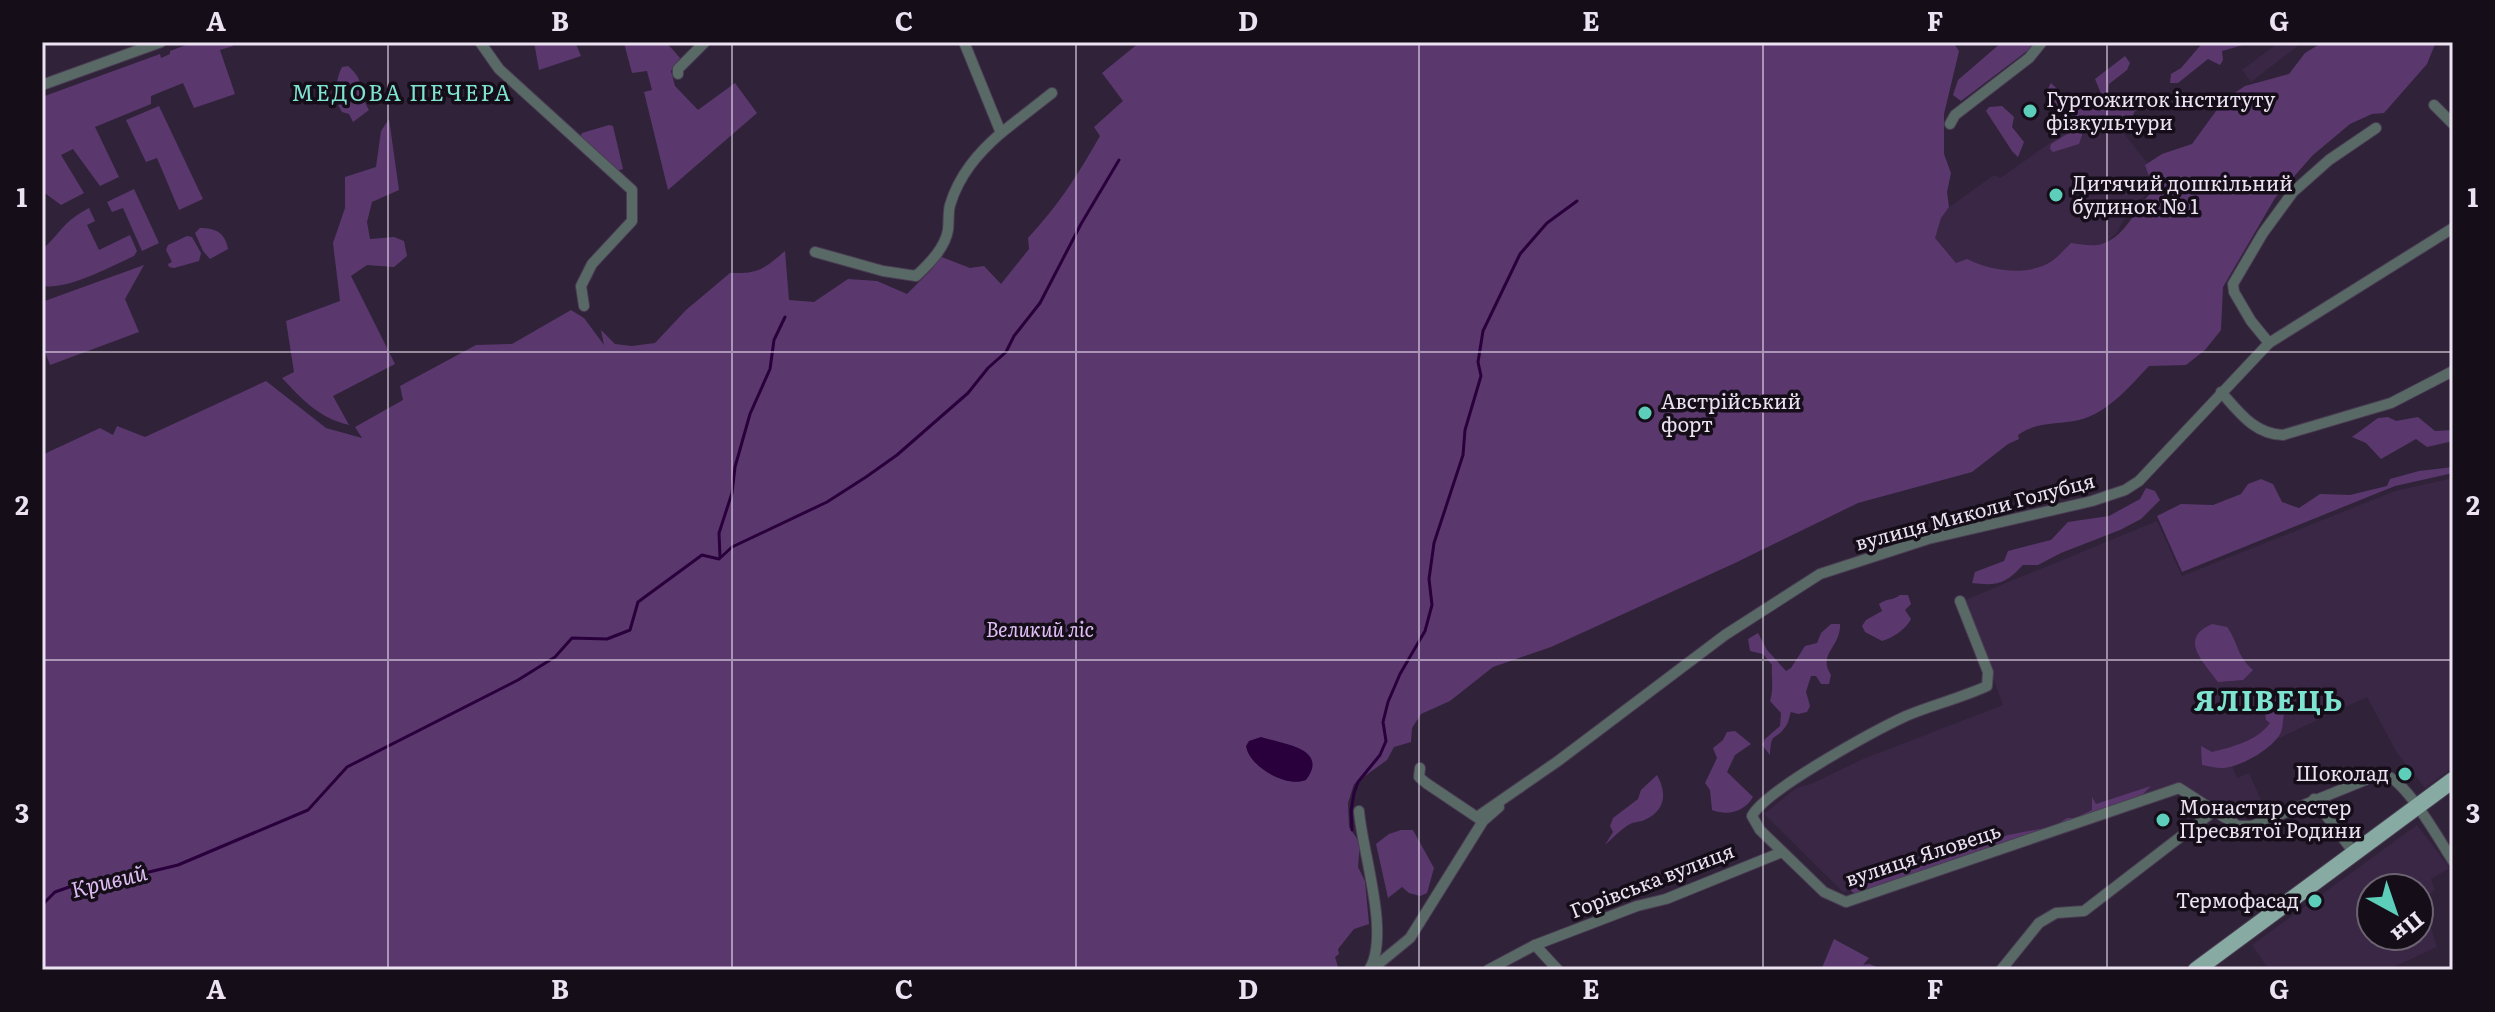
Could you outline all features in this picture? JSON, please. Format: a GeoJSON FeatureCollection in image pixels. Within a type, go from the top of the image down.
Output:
{"type":"FeatureCollection","features":[{"type":"Feature","properties":{"kind":"main road"},"geometry":{"type":"LineString","coordinates":[[2196,970],[2453,780]]}},
{"type":"Feature","properties":{"kind":"street"},"geometry":{"type":"LineString","coordinates":[[42,85],[161,42]]}},
{"type":"Feature","properties":{"kind":"street"},"geometry":{"type":"LineString","coordinates":[[480,42],[499,69],[632,190],[632,221],[592,264],[581,286],[584,306]]}},
{"type":"Feature","properties":{"kind":"street"},"geometry":{"type":"LineString","coordinates":[[678,74],[678,69],[688,56],[705,42]]}},
{"type":"Feature","properties":{"kind":"street"},"geometry":{"type":"LineString","coordinates":[[964,42],[1001,133]]}},
{"type":"Feature","properties":{"kind":"street"},"geometry":{"type":"LineString","coordinates":[[1950,124],[1955,115],[2029,58],[2042,42]]}},
{"type":"Feature","properties":{"kind":"street"},"geometry":{"type":"LineString","coordinates":[[815,252],[883,271],[916,276],[931,262],[947,234],[949,208],[958,184],[983,148],[1052,93]]}},
{"type":"Feature","properties":{"kind":"street"},"geometry":{"type":"LineString","coordinates":[[2434,105],[2453,124]]}},
{"type":"Feature","properties":{"kind":"street"},"geometry":{"type":"LineString","coordinates":[[2269,343],[2241,306],[2233,284],[2263,233],[2293,192],[2329,160],[2376,128]]}},
{"type":"Feature","properties":{"kind":"street","name":"вулиця Миколи Голубця"},"geometry":{"type":"LineString","coordinates":[[1370,970],[1410,938],[1480,819],[1725,635],[1811,579],[1928,539],[2092,501],[2125,490],[2158,464],[2269,343],[2453,228]]}},
{"type":"Feature","properties":{"kind":"street"},"geometry":{"type":"LineString","coordinates":[[2221,392],[2254,427],[2271,435],[2283,435],[2391,403],[2453,371]]}},
{"type":"Feature","properties":{"kind":"street","name":"вулиця Яловець"},"geometry":{"type":"LineString","coordinates":[[1960,601],[1988,672],[1987,686],[1906,717],[1823,762],[1762,802],[1752,816],[1782,852],[1824,892],[1846,902],[2179,788],[2238,826],[2252,826],[2314,799],[2386,774],[2417,806]]}},
{"type":"Feature","properties":{"kind":"street"},"geometry":{"type":"LineString","coordinates":[[1420,768],[1419,777],[1426,783],[1480,819]]}},
{"type":"Feature","properties":{"kind":"street"},"geometry":{"type":"LineString","coordinates":[[2314,799],[2354,853]]}},
{"type":"Feature","properties":{"kind":"street"},"geometry":{"type":"LineString","coordinates":[[2417,806],[2453,861]]}},
{"type":"Feature","properties":{"kind":"street"},"geometry":{"type":"LineString","coordinates":[[1359,811],[1375,907],[1376,950],[1370,970]]}},
{"type":"Feature","properties":{"kind":"street"},"geometry":{"type":"LineString","coordinates":[[2001,970],[2039,923],[2056,913],[2084,911],[2214,811]]}},
{"type":"Feature","properties":{"kind":"street","name":"Горівська вулиця"},"geometry":{"type":"LineString","coordinates":[[1488,970],[1535,945],[1637,906],[1666,899],[1782,852]]}},
{"type":"Feature","properties":{"kind":"street"},"geometry":{"type":"LineString","coordinates":[[1535,945],[1558,970]]}},
{"type":"Feature","properties":{"kind":"shaded area"},"geometry":{"type":"Polygon","coordinates":[[[2279,42],[2303,42],[2251,82],[2242,70],[2279,42]]]}},
{"type":"Feature","properties":{"kind":"shaded area","name":"Дитячий дошкільний будинок № 1"},"geometry":{"type":"Polygon","coordinates":[[[2104,109],[2158,176],[2156,183],[2126,216],[2116,234],[2042,295],[1961,269],[1924,225],[1994,175],[2000,178],[2097,110],[2104,109]]]}},
{"type":"Feature","properties":{"kind":"shaded area"},"geometry":{"type":"Polygon","coordinates":[[[2453,478],[2453,767],[2425,788],[2397,753],[2367,697],[2230,761],[2237,778],[2249,773],[2266,811],[2240,820],[2182,784],[1843,892],[1764,814],[1796,788],[2003,705],[1965,600],[2157,521],[2182,576],[2395,491],[2453,478]]]}},
{"type":"Feature","properties":{"kind":"shaded area"},"geometry":{"type":"Polygon","coordinates":[[[1261,737],[1291,745],[1308,754],[1312,769],[1306,780],[1289,781],[1261,768],[1246,746],[1249,741],[1261,737]]]}},
{"type":"Feature","properties":{"kind":"shaded area"},"geometry":{"type":"Polygon","coordinates":[[[2417,825],[2450,868],[2435,877],[2435,872],[2355,872],[2355,952],[2426,952],[2387,970],[2269,970],[2252,945],[2417,825]]]}},
{"type":"Feature","properties":{"kind":"green space"},"geometry":{"type":"Polygon","coordinates":[[[194,42],[232,42],[233,46],[220,50],[235,94],[194,108],[183,83],[151,96],[151,104],[95,127],[119,177],[100,186],[73,149],[61,155],[84,193],[61,205],[42,191],[42,97],[160,54],[161,58],[194,42]]]}},
{"type":"Feature","properties":{"kind":"green space"},"geometry":{"type":"Polygon","coordinates":[[[534,42],[575,42],[581,56],[539,70],[534,42]]]}},
{"type":"Feature","properties":{"kind":"green space"},"geometry":{"type":"Polygon","coordinates":[[[666,42],[680,58],[671,71],[675,86],[698,110],[735,83],[757,113],[668,190],[644,92],[652,90],[647,71],[632,73],[624,43],[666,42]]]}},
{"type":"Feature","properties":{"kind":"green space","name":"Великий ліс"},"geometry":{"type":"Polygon","coordinates":[[[1140,42],[1953,42],[1959,51],[1944,114],[1944,154],[1951,173],[1947,192],[1949,207],[1941,218],[1935,238],[1956,263],[1967,259],[1987,267],[2021,271],[2052,261],[2071,243],[2099,245],[2111,240],[2154,190],[2145,165],[2162,154],[2192,144],[2224,100],[2245,86],[2289,74],[2305,53],[2323,42],[2436,42],[2427,64],[2384,113],[2372,114],[2350,124],[2313,155],[2275,198],[2223,287],[2221,330],[2205,350],[2186,365],[2149,366],[2118,398],[2090,416],[2071,422],[2040,425],[2025,431],[2018,435],[2019,439],[1972,472],[1858,503],[1551,647],[1493,667],[1450,701],[1421,714],[1412,728],[1411,742],[1394,747],[1387,760],[1354,784],[1348,803],[1349,827],[1360,843],[1358,867],[1365,881],[1369,924],[1354,929],[1338,949],[1339,954],[1335,957],[1339,970],[42,970],[42,455],[100,428],[113,435],[117,426],[145,437],[266,381],[326,428],[362,438],[355,427],[403,400],[400,386],[476,345],[512,344],[571,310],[584,318],[604,345],[601,330],[615,344],[632,346],[655,343],[686,310],[730,273],[760,269],[785,251],[789,300],[814,302],[848,279],[877,281],[907,294],[932,269],[939,256],[970,268],[984,266],[1001,284],[1029,249],[1028,238],[1059,201],[1092,150],[1100,136],[1094,127],[1123,101],[1102,73],[1140,42]]]}},
{"type":"Feature","properties":{"kind":"green space"},"geometry":{"type":"Polygon","coordinates":[[[2002,42],[2034,42],[2031,48],[1961,101],[1953,95],[1958,80],[2002,42]]]}},
{"type":"Feature","properties":{"kind":"green space"},"geometry":{"type":"Polygon","coordinates":[[[2199,42],[2243,42],[2243,45],[2222,51],[2220,65],[2208,59],[2178,83],[2170,83],[2171,74],[2181,68],[2200,46],[2199,42]]]}},
{"type":"Feature","properties":{"kind":"green space"},"geometry":{"type":"Polygon","coordinates":[[[2125,56],[2130,63],[2127,70],[2109,84],[2108,101],[2121,108],[2142,97],[2156,95],[2152,102],[2135,111],[2123,128],[2099,123],[2083,132],[2079,144],[2053,152],[2051,144],[2077,128],[2070,112],[2054,105],[2048,98],[2051,83],[2078,109],[2087,108],[2100,99],[2095,79],[2125,56]]]}},
{"type":"Feature","properties":{"kind":"green space"},"geometry":{"type":"Polygon","coordinates":[[[348,66],[358,77],[369,110],[353,122],[338,105],[342,101],[337,80],[342,67],[348,66]]]}},
{"type":"Feature","properties":{"kind":"green space"},"geometry":{"type":"Polygon","coordinates":[[[159,106],[203,199],[179,210],[157,158],[146,162],[126,120],[159,106]]]}},
{"type":"Feature","properties":{"kind":"green space"},"geometry":{"type":"Polygon","coordinates":[[[2002,106],[2014,117],[2012,127],[2024,142],[2018,157],[1986,111],[1989,107],[2002,106]]]}},
{"type":"Feature","properties":{"kind":"green space"},"geometry":{"type":"Polygon","coordinates":[[[389,119],[399,190],[372,202],[367,222],[370,239],[394,237],[404,241],[407,256],[394,267],[367,265],[351,276],[395,364],[333,396],[349,425],[320,413],[282,378],[294,372],[286,321],[340,301],[333,243],[345,208],[345,177],[376,167],[381,131],[389,119]]]}},
{"type":"Feature","properties":{"kind":"green space"},"geometry":{"type":"Polygon","coordinates":[[[613,126],[623,169],[616,171],[580,138],[582,133],[613,126]]]}},
{"type":"Feature","properties":{"kind":"green space"},"geometry":{"type":"Polygon","coordinates":[[[134,189],[159,243],[142,251],[123,208],[112,212],[107,202],[134,189]]]}},
{"type":"Feature","properties":{"kind":"green space"},"geometry":{"type":"Polygon","coordinates":[[[89,208],[95,221],[87,225],[99,250],[130,235],[137,251],[134,256],[64,285],[42,286],[42,247],[89,208]]]}},
{"type":"Feature","properties":{"kind":"green space"},"geometry":{"type":"Polygon","coordinates":[[[200,228],[219,232],[228,249],[210,259],[195,233],[200,228]]]}},
{"type":"Feature","properties":{"kind":"green space"},"geometry":{"type":"Polygon","coordinates":[[[187,236],[192,237],[201,253],[199,261],[169,267],[168,264],[172,262],[166,250],[168,245],[187,236]]]}},
{"type":"Feature","properties":{"kind":"green space"},"geometry":{"type":"Polygon","coordinates":[[[144,265],[125,299],[139,332],[50,365],[42,344],[42,302],[144,265]]]}},
{"type":"Feature","properties":{"kind":"green space"},"geometry":{"type":"Polygon","coordinates":[[[2388,417],[2396,421],[2418,417],[2435,431],[2453,430],[2453,441],[2427,447],[2416,439],[2381,459],[2366,443],[2352,437],[2378,418],[2388,417]]]}},
{"type":"Feature","properties":{"kind":"green space"},"geometry":{"type":"Polygon","coordinates":[[[2453,467],[2453,473],[2395,486],[2182,572],[2157,516],[2181,504],[2213,505],[2241,494],[2248,484],[2261,479],[2273,484],[2282,502],[2299,508],[2320,494],[2350,495],[2387,486],[2390,479],[2419,471],[2453,467]]]}},
{"type":"Feature","properties":{"kind":"green space"},"geometry":{"type":"Polygon","coordinates":[[[2146,488],[2155,491],[2160,500],[2141,519],[2038,565],[2023,565],[2000,582],[1972,583],[1975,572],[2004,561],[2008,551],[2051,540],[2068,522],[2109,516],[2140,499],[2146,488]]]}},
{"type":"Feature","properties":{"kind":"green space"},"geometry":{"type":"Polygon","coordinates":[[[1908,595],[1911,604],[1905,610],[1911,619],[1906,626],[1882,641],[1865,632],[1862,626],[1866,620],[1882,611],[1879,604],[1908,595]]]}},
{"type":"Feature","properties":{"kind":"green space"},"geometry":{"type":"Polygon","coordinates":[[[1831,624],[1840,624],[1827,661],[1831,675],[1829,684],[1821,684],[1816,676],[1811,676],[1806,692],[1810,706],[1807,712],[1791,712],[1786,726],[1773,739],[1770,755],[1762,745],[1780,726],[1781,713],[1770,701],[1772,665],[1763,654],[1750,651],[1748,639],[1758,633],[1767,650],[1786,671],[1805,646],[1817,643],[1821,633],[1831,624]]]}},
{"type":"Feature","properties":{"kind":"green space"},"geometry":{"type":"Polygon","coordinates":[[[2212,624],[2227,627],[2243,659],[2253,670],[2243,680],[2218,682],[2197,652],[2196,637],[2212,624]]]}},
{"type":"Feature","properties":{"kind":"green space"},"geometry":{"type":"Polygon","coordinates":[[[2276,699],[2286,707],[2281,732],[2271,745],[2236,765],[2221,768],[2202,765],[2201,746],[2212,752],[2220,750],[2244,742],[2265,729],[2270,723],[2266,720],[2265,712],[2276,699]]]}},
{"type":"Feature","properties":{"kind":"green space"},"geometry":{"type":"Polygon","coordinates":[[[1735,731],[1751,744],[1735,755],[1727,772],[1753,797],[1740,809],[1718,812],[1712,810],[1710,790],[1705,783],[1717,758],[1713,748],[1727,732],[1735,731]]]}},
{"type":"Feature","properties":{"kind":"green space"},"geometry":{"type":"Polygon","coordinates":[[[1657,775],[1663,789],[1660,808],[1650,817],[1627,826],[1605,845],[1613,832],[1610,826],[1613,818],[1638,799],[1641,790],[1657,775]]]}},
{"type":"Feature","properties":{"kind":"green space"},"geometry":{"type":"Polygon","coordinates":[[[2151,786],[2141,796],[2121,807],[1857,894],[1850,887],[1861,875],[1885,869],[1883,859],[1898,870],[2008,835],[2055,826],[2067,818],[2075,818],[2092,810],[2092,797],[2096,804],[2151,786]]]}},
{"type":"Feature","properties":{"kind":"green space"},"geometry":{"type":"Polygon","coordinates":[[[1401,830],[1413,830],[1434,868],[1427,893],[1420,896],[1402,887],[1388,898],[1376,844],[1401,830]]]}},
{"type":"Feature","properties":{"kind":"green space"},"geometry":{"type":"Polygon","coordinates":[[[1834,939],[1869,958],[1863,965],[1885,970],[1821,970],[1834,939]]]}},
{"type":"Feature","properties":{"kind":"waterway","name":"Кривий"},"geometry":{"type":"LineString","coordinates":[[42,905],[55,892],[72,886],[120,879],[178,865],[308,810],[347,767],[518,680],[555,657],[572,638],[607,639],[630,630],[638,602],[702,555],[719,559],[732,547],[827,502],[866,477],[897,455],[968,393],[1006,352],[1014,336],[1040,303],[1119,160]]}},
{"type":"Feature","properties":{"kind":"waterway"},"geometry":{"type":"LineString","coordinates":[[1352,830],[1354,793],[1386,741],[1383,722],[1388,702],[1425,631],[1432,605],[1429,579],[1434,543],[1463,455],[1465,430],[1481,376],[1478,362],[1483,331],[1520,254],[1547,223],[1577,201]]}},
{"type":"Feature","properties":{"kind":"waterway"},"geometry":{"type":"LineString","coordinates":[[720,557],[719,533],[732,493],[735,467],[750,414],[770,369],[774,340],[785,317]]}},
{"type":"Feature","properties":{"kind":"place","name":"Гуртожиток інституту фізкультури"},"geometry":{"type":"Point","coordinates":[2030,111]}},
{"type":"Feature","properties":{"kind":"place","name":"Дитячий дошкільний будинок № 1"},"geometry":{"type":"Point","coordinates":[2056,195]}},
{"type":"Feature","properties":{"kind":"place","name":"Австрійський форт"},"geometry":{"type":"Point","coordinates":[1645,413]}},
{"type":"Feature","properties":{"kind":"place","name":"Шоколад"},"geometry":{"type":"Point","coordinates":[2405,774]}},
{"type":"Feature","properties":{"kind":"place","name":"Монастир сестер Пресвятої Родини"},"geometry":{"type":"Point","coordinates":[2163,820]}},
{"type":"Feature","properties":{"kind":"place","name":"Термофасад"},"geometry":{"type":"Point","coordinates":[2315,901]}},
{"type":"Feature","properties":{"kind":"district","name":"МЕДОВА ПЕЧЕРА"},"geometry":{"type":"Point","coordinates":[402,93]}},
{"type":"Feature","properties":{"kind":"district","name":"ЯЛІВЕЦЬ"},"geometry":{"type":"Point","coordinates":[2269,701]}}]}
